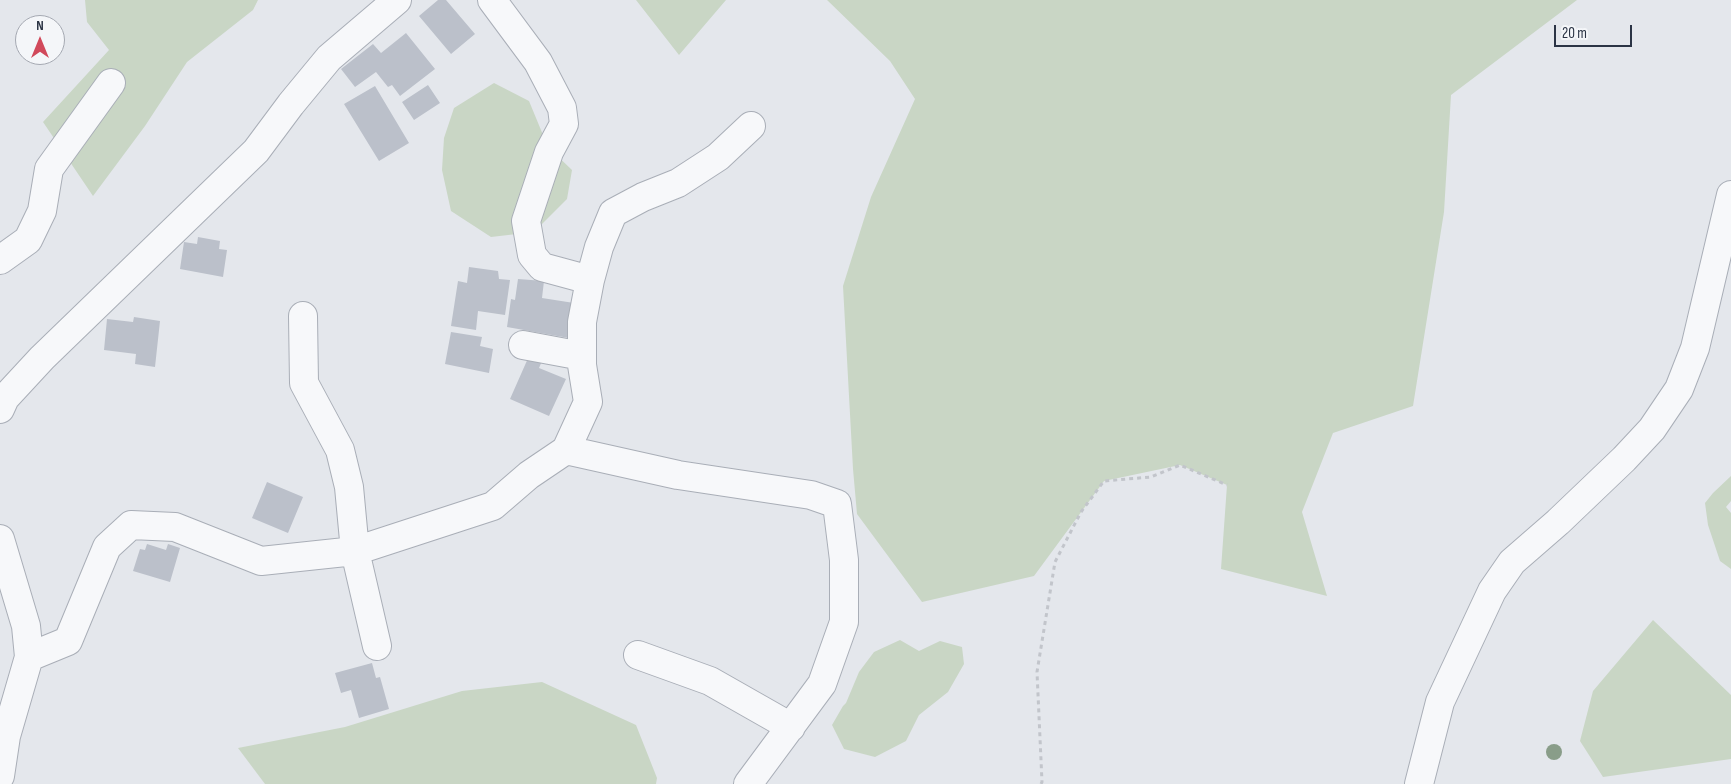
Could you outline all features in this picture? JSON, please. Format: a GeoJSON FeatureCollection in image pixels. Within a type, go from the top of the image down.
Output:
{"type":"FeatureCollection","features":[{"type":"Feature","properties":{"kind":"street"},"geometry":{"type":"LineString","coordinates":[[2,400],[42,358],[256,151],[329,58],[397,0]]}},
{"type":"Feature","properties":{"kind":"street"},"geometry":{"type":"LineString","coordinates":[[492,0],[538,62],[562,108],[564,124],[549,152],[526,221],[532,255],[542,267],[590,280]]}},
{"type":"Feature","properties":{"kind":"street"},"geometry":{"type":"LineString","coordinates":[[0,260],[28,240],[42,211],[49,169],[111,83]]}},
{"type":"Feature","properties":{"kind":"street"},"geometry":{"type":"LineString","coordinates":[[29,657],[68,642],[107,547],[131,525],[175,527],[261,561],[355,551],[493,506],[529,474],[566,450],[588,402],[582,356],[582,322],[599,247],[613,213],[643,197],[678,183],[718,157],[752,126]]}},
{"type":"Feature","properties":{"kind":"street"},"geometry":{"type":"LineString","coordinates":[[1420,784],[1440,702],[1492,591],[1512,562],[1558,522],[1624,459],[1652,429],[1679,389],[1695,348],[1731,194]]}},
{"type":"Feature","properties":{"kind":"street"},"geometry":{"type":"LineString","coordinates":[[303,316],[304,383],[340,450],[349,487],[355,551],[377,646]]}},
{"type":"Feature","properties":{"kind":"street"},"geometry":{"type":"LineString","coordinates":[[523,345],[582,356]]}},
{"type":"Feature","properties":{"kind":"street"},"geometry":{"type":"LineString","coordinates":[[566,450],[678,475],[811,495],[837,504],[844,560],[844,622],[822,684],[748,784]]}},
{"type":"Feature","properties":{"kind":"street"},"geometry":{"type":"LineString","coordinates":[[0,539],[26,626],[29,657],[1,760]]}},
{"type":"Feature","properties":{"kind":"street"},"geometry":{"type":"LineString","coordinates":[[638,655],[710,682],[791,727]]}},
{"type":"Feature","properties":{"kind":"path"},"geometry":{"type":"LineString","coordinates":[[1041,784],[1037,672],[1055,562],[1081,512],[1104,481],[1151,477],[1180,465],[1227,485]]}},
{"type":"Feature","properties":{"kind":"green space"},"geometry":{"type":"Polygon","coordinates":[[[85,0],[258,0],[253,10],[187,62],[145,126],[93,196],[43,122],[109,50],[87,22],[85,0]]]}},
{"type":"Feature","properties":{"kind":"green space"},"geometry":{"type":"Polygon","coordinates":[[[636,0],[726,0],[679,55],[636,0]]]}},
{"type":"Feature","properties":{"kind":"green space"},"geometry":{"type":"Polygon","coordinates":[[[827,0],[1577,0],[1451,95],[1444,212],[1413,406],[1333,433],[1302,512],[1327,596],[1221,569],[1227,485],[1180,465],[1104,481],[1034,576],[922,602],[857,514],[843,286],[871,197],[915,99],[890,61],[827,0]]]}},
{"type":"Feature","properties":{"kind":"green space"},"geometry":{"type":"Polygon","coordinates":[[[494,83],[529,101],[548,147],[572,170],[567,199],[534,232],[491,237],[451,211],[442,170],[444,138],[454,108],[494,83]]]}},
{"type":"Feature","properties":{"kind":"green space"},"geometry":{"type":"Polygon","coordinates":[[[1731,476],[1731,501],[1726,507],[1731,513],[1731,569],[1720,561],[1708,525],[1705,503],[1731,476]]]}},
{"type":"Feature","properties":{"kind":"green space"},"geometry":{"type":"Polygon","coordinates":[[[1653,620],[1731,695],[1731,759],[1603,777],[1580,741],[1593,691],[1653,620]]]}},
{"type":"Feature","properties":{"kind":"green space"},"geometry":{"type":"Polygon","coordinates":[[[900,640],[919,651],[940,641],[962,647],[964,664],[948,692],[919,715],[906,741],[875,757],[844,749],[832,725],[846,703],[859,672],[874,652],[900,640]]]}},
{"type":"Feature","properties":{"kind":"green space"},"geometry":{"type":"Polygon","coordinates":[[[542,682],[636,725],[657,778],[656,784],[265,784],[238,748],[345,727],[462,691],[542,682]]]}},
{"type":"Feature","properties":{"kind":"building"},"geometry":{"type":"Polygon","coordinates":[[[438,0],[446,0],[475,34],[451,54],[419,16],[438,0]]]}},
{"type":"Feature","properties":{"kind":"building"},"geometry":{"type":"Polygon","coordinates":[[[406,33],[435,69],[400,96],[392,85],[388,87],[376,72],[355,87],[341,69],[373,44],[381,53],[406,33]]]}},
{"type":"Feature","properties":{"kind":"building"},"geometry":{"type":"Polygon","coordinates":[[[428,85],[440,103],[414,120],[402,102],[428,85]]]}},
{"type":"Feature","properties":{"kind":"building"},"geometry":{"type":"Polygon","coordinates":[[[375,86],[409,143],[379,161],[344,104],[375,86]]]}},
{"type":"Feature","properties":{"kind":"building"},"geometry":{"type":"Polygon","coordinates":[[[198,237],[220,241],[219,249],[227,250],[223,277],[180,269],[184,242],[197,244],[198,237]]]}},
{"type":"Feature","properties":{"kind":"building"},"geometry":{"type":"Polygon","coordinates":[[[469,267],[498,271],[499,279],[510,280],[505,315],[478,311],[476,330],[451,326],[458,281],[467,283],[469,267]]]}},
{"type":"Feature","properties":{"kind":"building"},"geometry":{"type":"Polygon","coordinates":[[[518,279],[544,281],[542,298],[574,303],[569,338],[507,327],[511,299],[515,300],[518,279]]]}},
{"type":"Feature","properties":{"kind":"building"},"geometry":{"type":"Polygon","coordinates":[[[134,317],[160,321],[155,367],[135,364],[136,354],[104,350],[107,319],[133,322],[134,317]]]}},
{"type":"Feature","properties":{"kind":"building"},"geometry":{"type":"Polygon","coordinates":[[[451,332],[482,337],[480,346],[493,349],[489,373],[445,364],[451,332]]]}},
{"type":"Feature","properties":{"kind":"building"},"geometry":{"type":"Polygon","coordinates":[[[529,356],[542,361],[539,368],[566,379],[549,416],[510,399],[529,356]]]}},
{"type":"Feature","properties":{"kind":"building"},"geometry":{"type":"Polygon","coordinates":[[[267,482],[303,497],[288,533],[252,518],[267,482]]]}},
{"type":"Feature","properties":{"kind":"building"},"geometry":{"type":"Polygon","coordinates":[[[147,544],[166,550],[168,544],[180,548],[170,582],[133,571],[140,549],[145,550],[147,544]]]}},
{"type":"Feature","properties":{"kind":"building"},"geometry":{"type":"Polygon","coordinates":[[[372,663],[376,678],[380,677],[389,709],[359,718],[351,690],[341,693],[335,673],[372,663]]]}}]}
